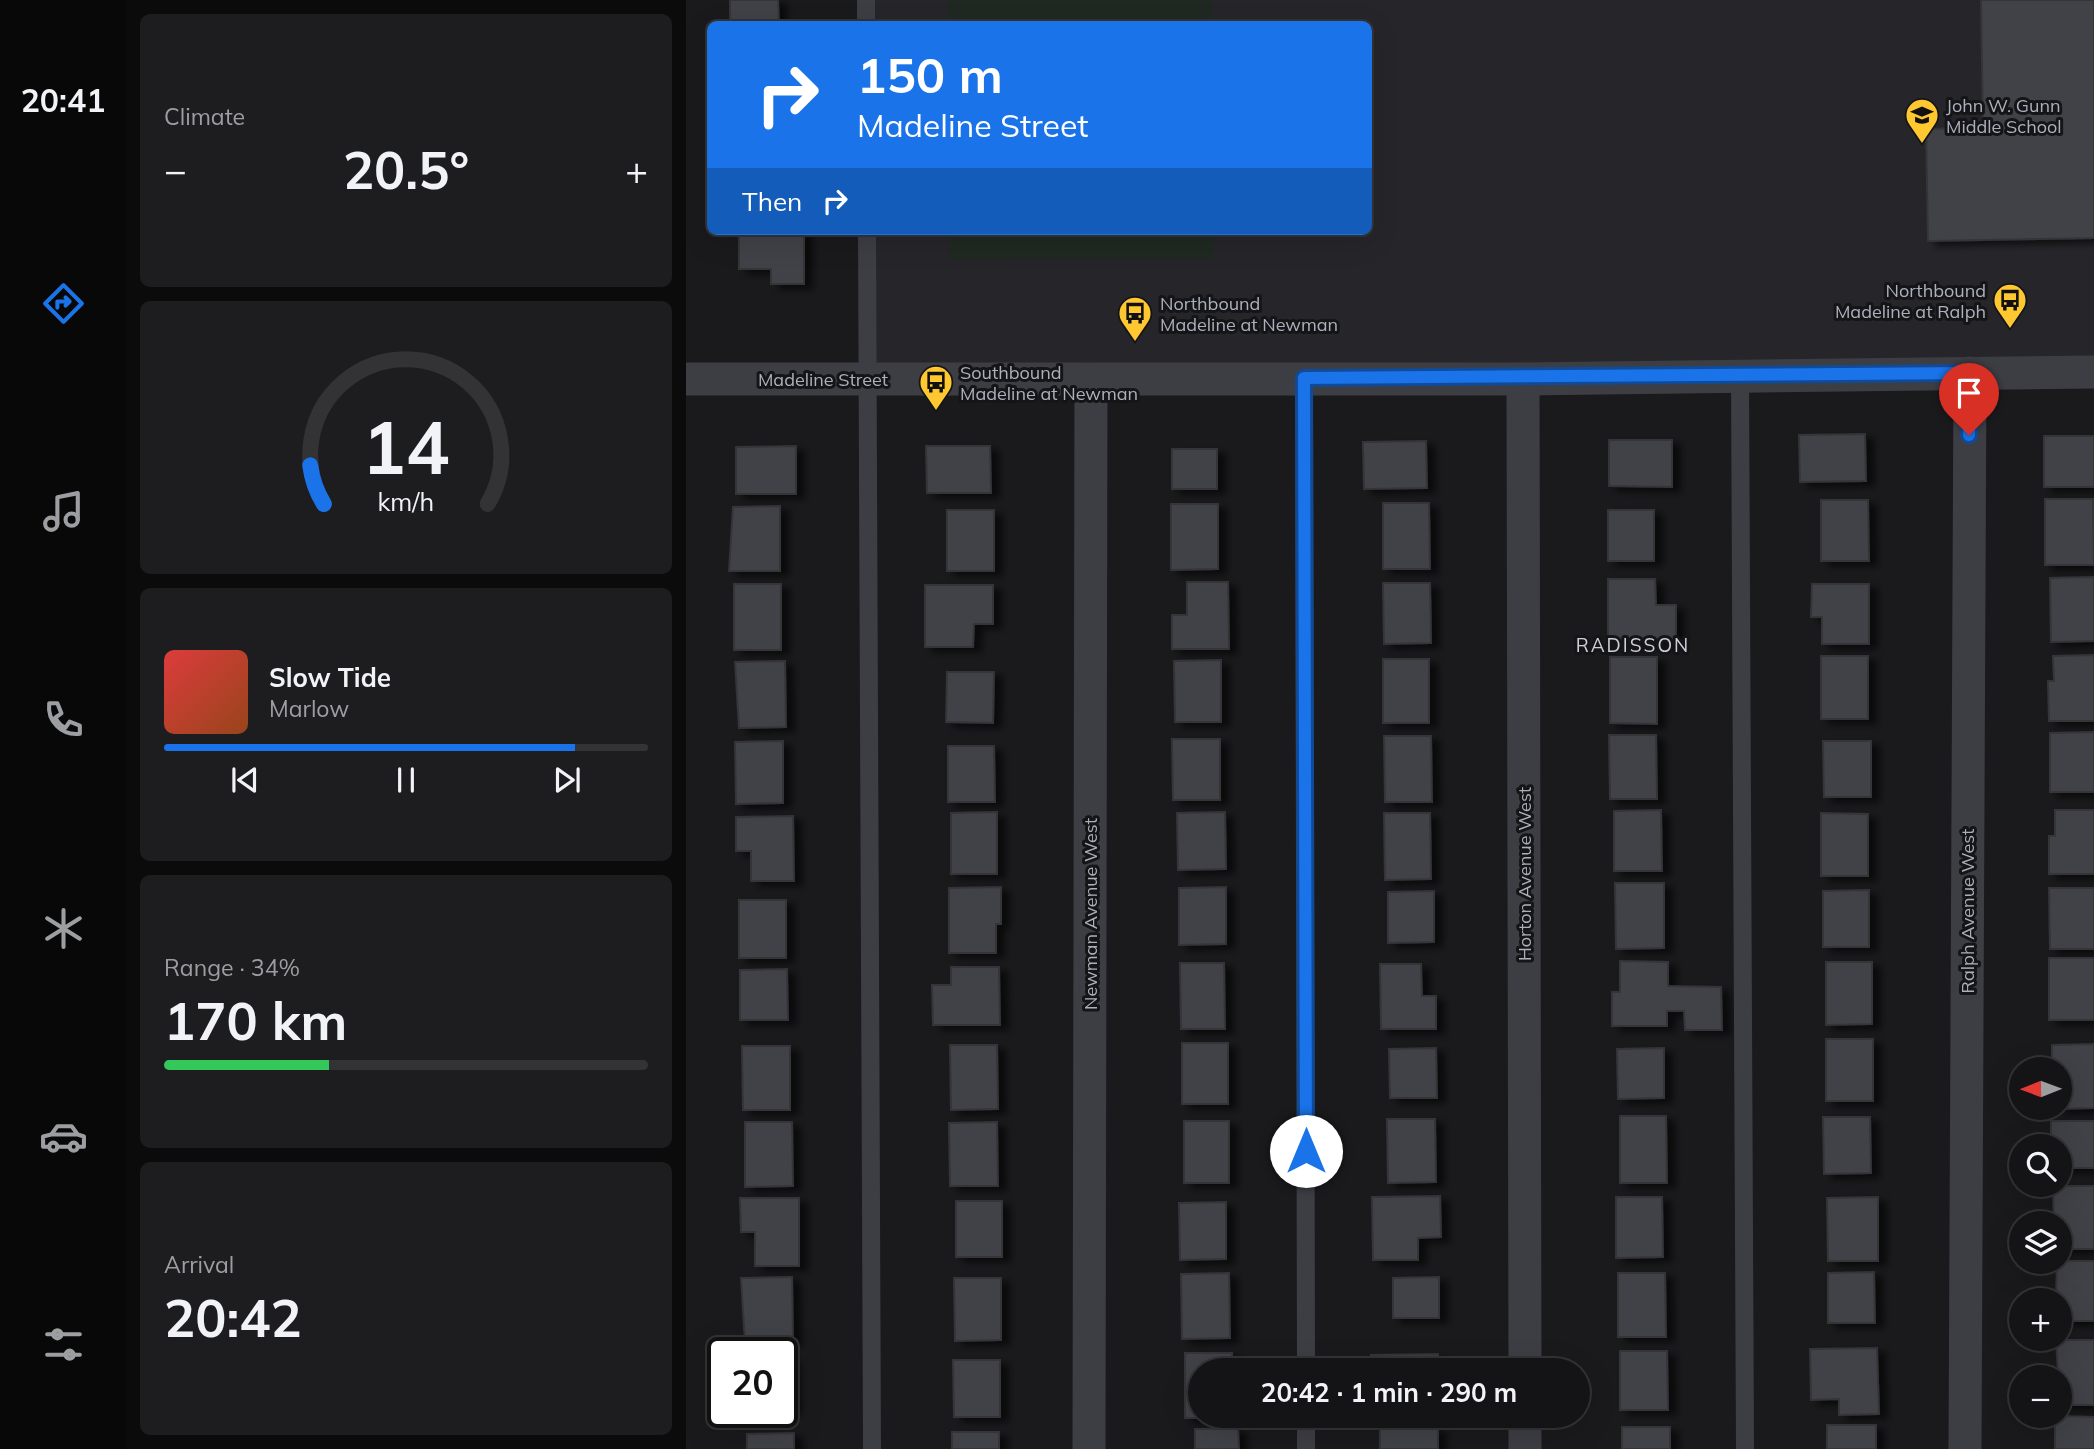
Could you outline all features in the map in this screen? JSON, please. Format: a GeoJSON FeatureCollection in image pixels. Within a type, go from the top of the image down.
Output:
{"type":"FeatureCollection","features":[{"type":"Feature","properties":{"kind":"street","name":"Madeline Street"},"geometry":{"type":"LineString","coordinates":[[686,379],[1523,379],[2094,372]]}},
{"type":"Feature","properties":{"kind":"street","name":"Ralph Avenue West"},"geometry":{"type":"LineString","coordinates":[[1965,1449],[1970,373]]}},
{"type":"Feature","properties":{"kind":"street","name":"Horton Avenue West"},"geometry":{"type":"LineString","coordinates":[[1523,379],[1525,1358]]}},
{"type":"Feature","properties":{"kind":"street","name":"Newman Avenue West"},"geometry":{"type":"LineString","coordinates":[[1090,1449],[1091,380]]}},
{"type":"Feature","properties":{"kind":"street"},"geometry":{"type":"LineString","coordinates":[[1525,1428],[1525,1449]]}},
{"type":"Feature","properties":{"kind":"lane"},"geometry":{"type":"LineString","coordinates":[[866,0],[866,21]]}},
{"type":"Feature","properties":{"kind":"lane"},"geometry":{"type":"LineString","coordinates":[[867,235],[872,1449]]}},
{"type":"Feature","properties":{"kind":"lane"},"geometry":{"type":"LineString","coordinates":[[1740,377],[1745,1449]]}},
{"type":"Feature","properties":{"kind":"lane"},"geometry":{"type":"LineString","coordinates":[[1304,378],[1306,1358]]}},
{"type":"Feature","properties":{"kind":"lane"},"geometry":{"type":"LineString","coordinates":[[1306,1428],[1306,1449]]}},
{"type":"Feature","properties":{"kind":"shaded area"},"geometry":{"type":"Polygon","coordinates":[[[866,0],[2094,0],[2094,372],[869,379],[867,235],[1372,235],[1372,21],[866,21],[866,0]]]}},
{"type":"Feature","properties":{"kind":"shaded area"},"geometry":{"type":"Polygon","coordinates":[[[948,0],[1212,0],[1212,21],[948,21],[948,0]]]}},
{"type":"Feature","properties":{"kind":"shaded area"},"geometry":{"type":"Polygon","coordinates":[[[950,235],[1214,235],[1214,258],[950,260],[950,235]]]}},
{"type":"Feature","properties":{"kind":"building"},"geometry":{"type":"Polygon","coordinates":[[[730,0],[778,0],[779,21],[730,21],[730,0]]]}},
{"type":"Feature","properties":{"kind":"building"},"geometry":{"type":"Polygon","coordinates":[[[1981,0],[2094,0],[2094,238],[1928,241],[1926,129],[1983,128],[1981,0]]]}},
{"type":"Feature","properties":{"kind":"building"},"geometry":{"type":"Polygon","coordinates":[[[739,235],[804,235],[804,284],[771,284],[771,269],[739,269],[739,235]]]}},
{"type":"Feature","properties":{"kind":"building"},"geometry":{"type":"Polygon","coordinates":[[[1865,434],[1866,481],[1800,482],[1799,435],[1865,434]]]}},
{"type":"Feature","properties":{"kind":"building"},"geometry":{"type":"Polygon","coordinates":[[[2044,436],[2094,436],[2094,487],[2044,487],[2044,436]]]}},
{"type":"Feature","properties":{"kind":"building"},"geometry":{"type":"Polygon","coordinates":[[[1609,440],[1672,440],[1672,487],[1609,486],[1609,440]]]}},
{"type":"Feature","properties":{"kind":"building"},"geometry":{"type":"Polygon","coordinates":[[[1426,441],[1427,488],[1364,489],[1363,442],[1426,441]]]}},
{"type":"Feature","properties":{"kind":"building"},"geometry":{"type":"Polygon","coordinates":[[[796,446],[796,494],[736,494],[736,447],[796,446]]]}},
{"type":"Feature","properties":{"kind":"building"},"geometry":{"type":"Polygon","coordinates":[[[926,446],[990,446],[991,493],[927,493],[926,446]]]}},
{"type":"Feature","properties":{"kind":"building"},"geometry":{"type":"Polygon","coordinates":[[[1172,449],[1217,449],[1217,489],[1172,489],[1172,449]]]}},
{"type":"Feature","properties":{"kind":"building"},"geometry":{"type":"Polygon","coordinates":[[[2045,499],[2093,499],[2094,565],[2045,565],[2045,499]]]}},
{"type":"Feature","properties":{"kind":"building"},"geometry":{"type":"Polygon","coordinates":[[[1821,500],[1868,500],[1869,561],[1821,561],[1821,500]]]}},
{"type":"Feature","properties":{"kind":"building"},"geometry":{"type":"Polygon","coordinates":[[[1383,503],[1429,503],[1430,569],[1383,569],[1383,503]]]}},
{"type":"Feature","properties":{"kind":"building"},"geometry":{"type":"Polygon","coordinates":[[[1171,504],[1218,504],[1218,569],[1171,570],[1171,504]]]}},
{"type":"Feature","properties":{"kind":"building"},"geometry":{"type":"Polygon","coordinates":[[[780,506],[780,571],[729,571],[733,507],[780,506]]]}},
{"type":"Feature","properties":{"kind":"building"},"geometry":{"type":"Polygon","coordinates":[[[947,510],[994,510],[994,571],[947,571],[947,510]]]}},
{"type":"Feature","properties":{"kind":"building"},"geometry":{"type":"Polygon","coordinates":[[[1608,510],[1654,510],[1654,561],[1608,561],[1608,510]]]}},
{"type":"Feature","properties":{"kind":"building"},"geometry":{"type":"Polygon","coordinates":[[[2094,577],[2094,641],[2051,642],[2050,578],[2094,577]]]}},
{"type":"Feature","properties":{"kind":"building"},"geometry":{"type":"Polygon","coordinates":[[[1608,579],[1655,579],[1656,605],[1676,605],[1676,640],[1608,640],[1608,579]]]}},
{"type":"Feature","properties":{"kind":"building"},"geometry":{"type":"Polygon","coordinates":[[[1187,582],[1228,582],[1229,649],[1172,649],[1172,615],[1187,615],[1187,582]]]}},
{"type":"Feature","properties":{"kind":"building"},"geometry":{"type":"Polygon","coordinates":[[[1383,583],[1430,583],[1431,643],[1384,644],[1383,583]]]}},
{"type":"Feature","properties":{"kind":"building"},"geometry":{"type":"Polygon","coordinates":[[[734,584],[781,584],[781,650],[734,650],[734,584]]]}},
{"type":"Feature","properties":{"kind":"building"},"geometry":{"type":"Polygon","coordinates":[[[1812,584],[1869,584],[1869,644],[1822,644],[1822,617],[1811,617],[1812,584]]]}},
{"type":"Feature","properties":{"kind":"building"},"geometry":{"type":"Polygon","coordinates":[[[925,585],[993,585],[993,624],[974,624],[973,647],[925,647],[925,585]]]}},
{"type":"Feature","properties":{"kind":"building"},"geometry":{"type":"Polygon","coordinates":[[[2094,655],[2094,721],[2049,721],[2048,681],[2054,681],[2053,656],[2094,655]]]}},
{"type":"Feature","properties":{"kind":"building"},"geometry":{"type":"Polygon","coordinates":[[[1821,656],[1868,656],[1868,719],[1821,719],[1821,656]]]}},
{"type":"Feature","properties":{"kind":"building"},"geometry":{"type":"Polygon","coordinates":[[[1610,657],[1657,657],[1657,724],[1610,723],[1610,657]]]}},
{"type":"Feature","properties":{"kind":"building"},"geometry":{"type":"Polygon","coordinates":[[[1383,659],[1429,659],[1429,723],[1383,723],[1383,659]]]}},
{"type":"Feature","properties":{"kind":"building"},"geometry":{"type":"Polygon","coordinates":[[[1221,660],[1221,722],[1175,722],[1174,661],[1221,660]]]}},
{"type":"Feature","properties":{"kind":"building"},"geometry":{"type":"Polygon","coordinates":[[[785,661],[786,727],[739,728],[735,662],[785,661]]]}},
{"type":"Feature","properties":{"kind":"building"},"geometry":{"type":"Polygon","coordinates":[[[947,672],[994,672],[993,723],[946,722],[947,672]]]}},
{"type":"Feature","properties":{"kind":"building"},"geometry":{"type":"Polygon","coordinates":[[[2094,732],[2094,792],[2050,792],[2050,733],[2094,732]]]}},
{"type":"Feature","properties":{"kind":"building"},"geometry":{"type":"Polygon","coordinates":[[[1609,735],[1656,735],[1657,799],[1610,799],[1609,735]]]}},
{"type":"Feature","properties":{"kind":"building"},"geometry":{"type":"Polygon","coordinates":[[[1384,736],[1431,736],[1432,802],[1385,802],[1384,736]]]}},
{"type":"Feature","properties":{"kind":"building"},"geometry":{"type":"Polygon","coordinates":[[[1172,739],[1220,739],[1220,800],[1173,800],[1172,739]]]}},
{"type":"Feature","properties":{"kind":"building"},"geometry":{"type":"Polygon","coordinates":[[[783,741],[783,803],[736,804],[735,742],[783,741]]]}},
{"type":"Feature","properties":{"kind":"building"},"geometry":{"type":"Polygon","coordinates":[[[1823,741],[1871,741],[1871,797],[1824,797],[1823,741]]]}},
{"type":"Feature","properties":{"kind":"building"},"geometry":{"type":"Polygon","coordinates":[[[948,746],[994,746],[995,802],[948,802],[948,746]]]}},
{"type":"Feature","properties":{"kind":"building"},"geometry":{"type":"Polygon","coordinates":[[[1661,810],[1662,871],[1614,871],[1614,811],[1661,810]]]}},
{"type":"Feature","properties":{"kind":"building"},"geometry":{"type":"Polygon","coordinates":[[[2055,810],[2094,810],[2094,874],[2049,874],[2049,836],[2055,836],[2055,810]]]}},
{"type":"Feature","properties":{"kind":"building"},"geometry":{"type":"Polygon","coordinates":[[[997,812],[997,874],[951,874],[951,813],[997,812]]]}},
{"type":"Feature","properties":{"kind":"building"},"geometry":{"type":"Polygon","coordinates":[[[1225,812],[1226,869],[1178,870],[1177,813],[1225,812]]]}},
{"type":"Feature","properties":{"kind":"building"},"geometry":{"type":"Polygon","coordinates":[[[1384,813],[1430,813],[1431,879],[1385,880],[1384,813]]]}},
{"type":"Feature","properties":{"kind":"building"},"geometry":{"type":"Polygon","coordinates":[[[1821,813],[1868,814],[1868,876],[1821,876],[1821,813]]]}},
{"type":"Feature","properties":{"kind":"building"},"geometry":{"type":"Polygon","coordinates":[[[793,816],[794,881],[751,881],[751,851],[736,851],[736,817],[793,816]]]}},
{"type":"Feature","properties":{"kind":"building"},"geometry":{"type":"Polygon","coordinates":[[[1615,883],[1664,883],[1664,948],[1616,949],[1615,883]]]}},
{"type":"Feature","properties":{"kind":"building"},"geometry":{"type":"Polygon","coordinates":[[[1001,887],[1001,924],[996,924],[996,953],[949,953],[949,888],[1001,887]]]}},
{"type":"Feature","properties":{"kind":"building"},"geometry":{"type":"Polygon","coordinates":[[[1226,887],[1226,944],[1179,945],[1179,888],[1226,887]]]}},
{"type":"Feature","properties":{"kind":"building"},"geometry":{"type":"Polygon","coordinates":[[[2049,888],[2094,888],[2094,949],[2050,949],[2049,888]]]}},
{"type":"Feature","properties":{"kind":"building"},"geometry":{"type":"Polygon","coordinates":[[[1869,890],[1869,947],[1823,947],[1823,891],[1869,890]]]}},
{"type":"Feature","properties":{"kind":"building"},"geometry":{"type":"Polygon","coordinates":[[[1434,891],[1434,942],[1388,943],[1388,892],[1434,891]]]}},
{"type":"Feature","properties":{"kind":"building"},"geometry":{"type":"Polygon","coordinates":[[[739,900],[786,900],[786,958],[739,958],[739,900]]]}},
{"type":"Feature","properties":{"kind":"building"},"geometry":{"type":"Polygon","coordinates":[[[2049,958],[2094,958],[2094,1020],[2049,1020],[2049,958]]]}},
{"type":"Feature","properties":{"kind":"building"},"geometry":{"type":"Polygon","coordinates":[[[1620,961],[1668,962],[1668,986],[1721,987],[1722,1030],[1685,1030],[1684,1011],[1667,1011],[1667,1026],[1612,1026],[1612,992],[1620,992],[1620,961]]]}},
{"type":"Feature","properties":{"kind":"building"},"geometry":{"type":"Polygon","coordinates":[[[1826,962],[1872,962],[1872,1024],[1826,1025],[1826,962]]]}},
{"type":"Feature","properties":{"kind":"building"},"geometry":{"type":"Polygon","coordinates":[[[1180,963],[1224,963],[1225,1029],[1181,1029],[1180,963]]]}},
{"type":"Feature","properties":{"kind":"building"},"geometry":{"type":"Polygon","coordinates":[[[1380,964],[1421,964],[1422,996],[1436,996],[1436,1029],[1381,1029],[1380,964]]]}},
{"type":"Feature","properties":{"kind":"building"},"geometry":{"type":"Polygon","coordinates":[[[951,967],[999,967],[1000,1025],[933,1025],[932,985],[951,985],[951,967]]]}},
{"type":"Feature","properties":{"kind":"building"},"geometry":{"type":"Polygon","coordinates":[[[787,969],[788,1020],[740,1020],[740,970],[787,969]]]}},
{"type":"Feature","properties":{"kind":"building"},"geometry":{"type":"Polygon","coordinates":[[[1826,1039],[1873,1039],[1873,1101],[1826,1101],[1826,1039]]]}},
{"type":"Feature","properties":{"kind":"building"},"geometry":{"type":"Polygon","coordinates":[[[1182,1043],[1228,1043],[1228,1104],[1182,1104],[1182,1043]]]}},
{"type":"Feature","properties":{"kind":"building"},"geometry":{"type":"Polygon","coordinates":[[[2094,1044],[2094,1108],[2072,1109],[2072,1057],[2052,1057],[2052,1045],[2094,1044]]]}},
{"type":"Feature","properties":{"kind":"building"},"geometry":{"type":"Polygon","coordinates":[[[950,1045],[997,1045],[998,1109],[951,1110],[950,1045]]]}},
{"type":"Feature","properties":{"kind":"building"},"geometry":{"type":"Polygon","coordinates":[[[742,1046],[790,1046],[790,1110],[743,1110],[742,1046]]]}},
{"type":"Feature","properties":{"kind":"building"},"geometry":{"type":"Polygon","coordinates":[[[1436,1048],[1437,1098],[1390,1098],[1389,1049],[1436,1048]]]}},
{"type":"Feature","properties":{"kind":"building"},"geometry":{"type":"Polygon","coordinates":[[[1664,1048],[1664,1098],[1618,1099],[1617,1049],[1664,1048]]]}},
{"type":"Feature","properties":{"kind":"building"},"geometry":{"type":"Polygon","coordinates":[[[1620,1116],[1666,1116],[1667,1183],[1620,1183],[1620,1116]]]}},
{"type":"Feature","properties":{"kind":"building"},"geometry":{"type":"Polygon","coordinates":[[[1823,1117],[1870,1117],[1871,1173],[1824,1174],[1823,1117]]]}},
{"type":"Feature","properties":{"kind":"building"},"geometry":{"type":"Polygon","coordinates":[[[1387,1119],[1435,1119],[1436,1182],[1388,1183],[1387,1119]]]}},
{"type":"Feature","properties":{"kind":"building"},"geometry":{"type":"Polygon","coordinates":[[[1184,1121],[1229,1121],[1229,1183],[1184,1183],[1184,1121]]]}},
{"type":"Feature","properties":{"kind":"building"},"geometry":{"type":"Polygon","coordinates":[[[2051,1121],[2094,1121],[2094,1168],[2072,1168],[2072,1134],[2051,1134],[2051,1121]]]}},
{"type":"Feature","properties":{"kind":"building"},"geometry":{"type":"Polygon","coordinates":[[[745,1122],[792,1122],[793,1186],[745,1187],[745,1122]]]}},
{"type":"Feature","properties":{"kind":"building"},"geometry":{"type":"Polygon","coordinates":[[[997,1122],[998,1186],[950,1186],[949,1123],[997,1122]]]}},
{"type":"Feature","properties":{"kind":"building"},"geometry":{"type":"Polygon","coordinates":[[[2072,1186],[2094,1186],[2094,1249],[2072,1249],[2072,1211],[2054,1211],[2053,1197],[2072,1197],[2072,1186]]]}},
{"type":"Feature","properties":{"kind":"building"},"geometry":{"type":"Polygon","coordinates":[[[1440,1196],[1441,1237],[1418,1238],[1418,1260],[1373,1260],[1372,1197],[1440,1196]]]}},
{"type":"Feature","properties":{"kind":"building"},"geometry":{"type":"Polygon","coordinates":[[[1616,1197],[1662,1197],[1663,1257],[1616,1258],[1616,1197]]]}},
{"type":"Feature","properties":{"kind":"building"},"geometry":{"type":"Polygon","coordinates":[[[1878,1197],[1878,1261],[1828,1261],[1827,1198],[1878,1197]]]}},
{"type":"Feature","properties":{"kind":"building"},"geometry":{"type":"Polygon","coordinates":[[[740,1198],[799,1198],[799,1266],[755,1266],[755,1232],[741,1232],[740,1198]]]}},
{"type":"Feature","properties":{"kind":"building"},"geometry":{"type":"Polygon","coordinates":[[[956,1201],[1002,1201],[1002,1257],[956,1257],[956,1201]]]}},
{"type":"Feature","properties":{"kind":"building"},"geometry":{"type":"Polygon","coordinates":[[[1226,1202],[1226,1259],[1180,1260],[1179,1203],[1226,1202]]]}},
{"type":"Feature","properties":{"kind":"building"},"geometry":{"type":"Polygon","coordinates":[[[2072,1261],[2094,1261],[2094,1321],[2072,1321],[2072,1288],[2056,1288],[2057,1274],[2072,1274],[2072,1261]]]}},
{"type":"Feature","properties":{"kind":"building"},"geometry":{"type":"Polygon","coordinates":[[[1874,1272],[1875,1323],[1828,1323],[1828,1273],[1874,1272]]]}},
{"type":"Feature","properties":{"kind":"building"},"geometry":{"type":"Polygon","coordinates":[[[1229,1273],[1230,1338],[1182,1339],[1181,1274],[1229,1273]]]}},
{"type":"Feature","properties":{"kind":"building"},"geometry":{"type":"Polygon","coordinates":[[[1618,1273],[1665,1273],[1666,1337],[1618,1337],[1618,1273]]]}},
{"type":"Feature","properties":{"kind":"building"},"geometry":{"type":"Polygon","coordinates":[[[792,1277],[793,1337],[745,1337],[741,1278],[792,1277]]]}},
{"type":"Feature","properties":{"kind":"building"},"geometry":{"type":"Polygon","coordinates":[[[1439,1277],[1439,1318],[1393,1318],[1393,1278],[1439,1277]]]}},
{"type":"Feature","properties":{"kind":"building"},"geometry":{"type":"Polygon","coordinates":[[[954,1278],[1001,1278],[1001,1340],[955,1341],[954,1278]]]}},
{"type":"Feature","properties":{"kind":"building"},"geometry":{"type":"Polygon","coordinates":[[[2072,1340],[2094,1340],[2094,1405],[2072,1405],[2072,1365],[2058,1365],[2057,1351],[2072,1351],[2072,1340]]]}},
{"type":"Feature","properties":{"kind":"building"},"geometry":{"type":"Polygon","coordinates":[[[1877,1348],[1879,1414],[1839,1415],[1839,1399],[1811,1400],[1810,1349],[1877,1348]]]}},
{"type":"Feature","properties":{"kind":"building"},"geometry":{"type":"Polygon","coordinates":[[[1620,1351],[1667,1351],[1668,1410],[1620,1410],[1620,1351]]]}},
{"type":"Feature","properties":{"kind":"building"},"geometry":{"type":"Polygon","coordinates":[[[1185,1353],[1232,1353],[1232,1358],[1188,1358],[1188,1418],[1185,1418],[1185,1353]]]}},
{"type":"Feature","properties":{"kind":"building"},"geometry":{"type":"Polygon","coordinates":[[[1438,1354],[1438,1358],[1371,1358],[1371,1355],[1438,1354]]]}},
{"type":"Feature","properties":{"kind":"building"},"geometry":{"type":"Polygon","coordinates":[[[953,1360],[1000,1360],[1000,1417],[954,1417],[953,1360]]]}},
{"type":"Feature","properties":{"kind":"building"},"geometry":{"type":"Polygon","coordinates":[[[2072,1416],[2094,1417],[2094,1449],[2055,1449],[2055,1428],[2072,1428],[2072,1416]]]}},
{"type":"Feature","properties":{"kind":"building"},"geometry":{"type":"Polygon","coordinates":[[[1827,1425],[1876,1425],[1876,1449],[1827,1449],[1827,1425]]]}},
{"type":"Feature","properties":{"kind":"building"},"geometry":{"type":"Polygon","coordinates":[[[1622,1427],[1670,1427],[1670,1449],[1622,1449],[1622,1427]]]}},
{"type":"Feature","properties":{"kind":"building"},"geometry":{"type":"Polygon","coordinates":[[[1380,1428],[1438,1428],[1438,1449],[1380,1449],[1380,1428]]]}},
{"type":"Feature","properties":{"kind":"building"},"geometry":{"type":"Polygon","coordinates":[[[1195,1429],[1238,1429],[1239,1449],[1195,1449],[1195,1429]]]}},
{"type":"Feature","properties":{"kind":"building"},"geometry":{"type":"Polygon","coordinates":[[[952,1432],[999,1432],[999,1449],[952,1449],[952,1432]]]}},
{"type":"Feature","properties":{"kind":"building"},"geometry":{"type":"Polygon","coordinates":[[[794,1433],[794,1449],[747,1449],[747,1434],[794,1433]]]}},
{"type":"Feature","properties":{"kind":"place","name":"John W. Gunn Middle School"},"geometry":{"type":"Point","coordinates":[1922,145]}},
{"type":"Feature","properties":{"kind":"place","name":"Northbound Madeline at Ralph"},"geometry":{"type":"Point","coordinates":[2010,330]}},
{"type":"Feature","properties":{"kind":"place","name":"Northbound Madeline at Newman"},"geometry":{"type":"Point","coordinates":[1135,343]}},
{"type":"Feature","properties":{"kind":"place","name":"Southbound Madeline at Newman"},"geometry":{"type":"Point","coordinates":[936,412]}},
{"type":"Feature","properties":{"kind":"district","name":"RADISSON"},"geometry":{"type":"Point","coordinates":[1633,645]}},
{"type":"Feature","properties":{"kind":"route"},"geometry":{"type":"LineString","coordinates":[[1306,1151],[1304,378],[1498,379],[1970,373],[1969,435]]}}]}
